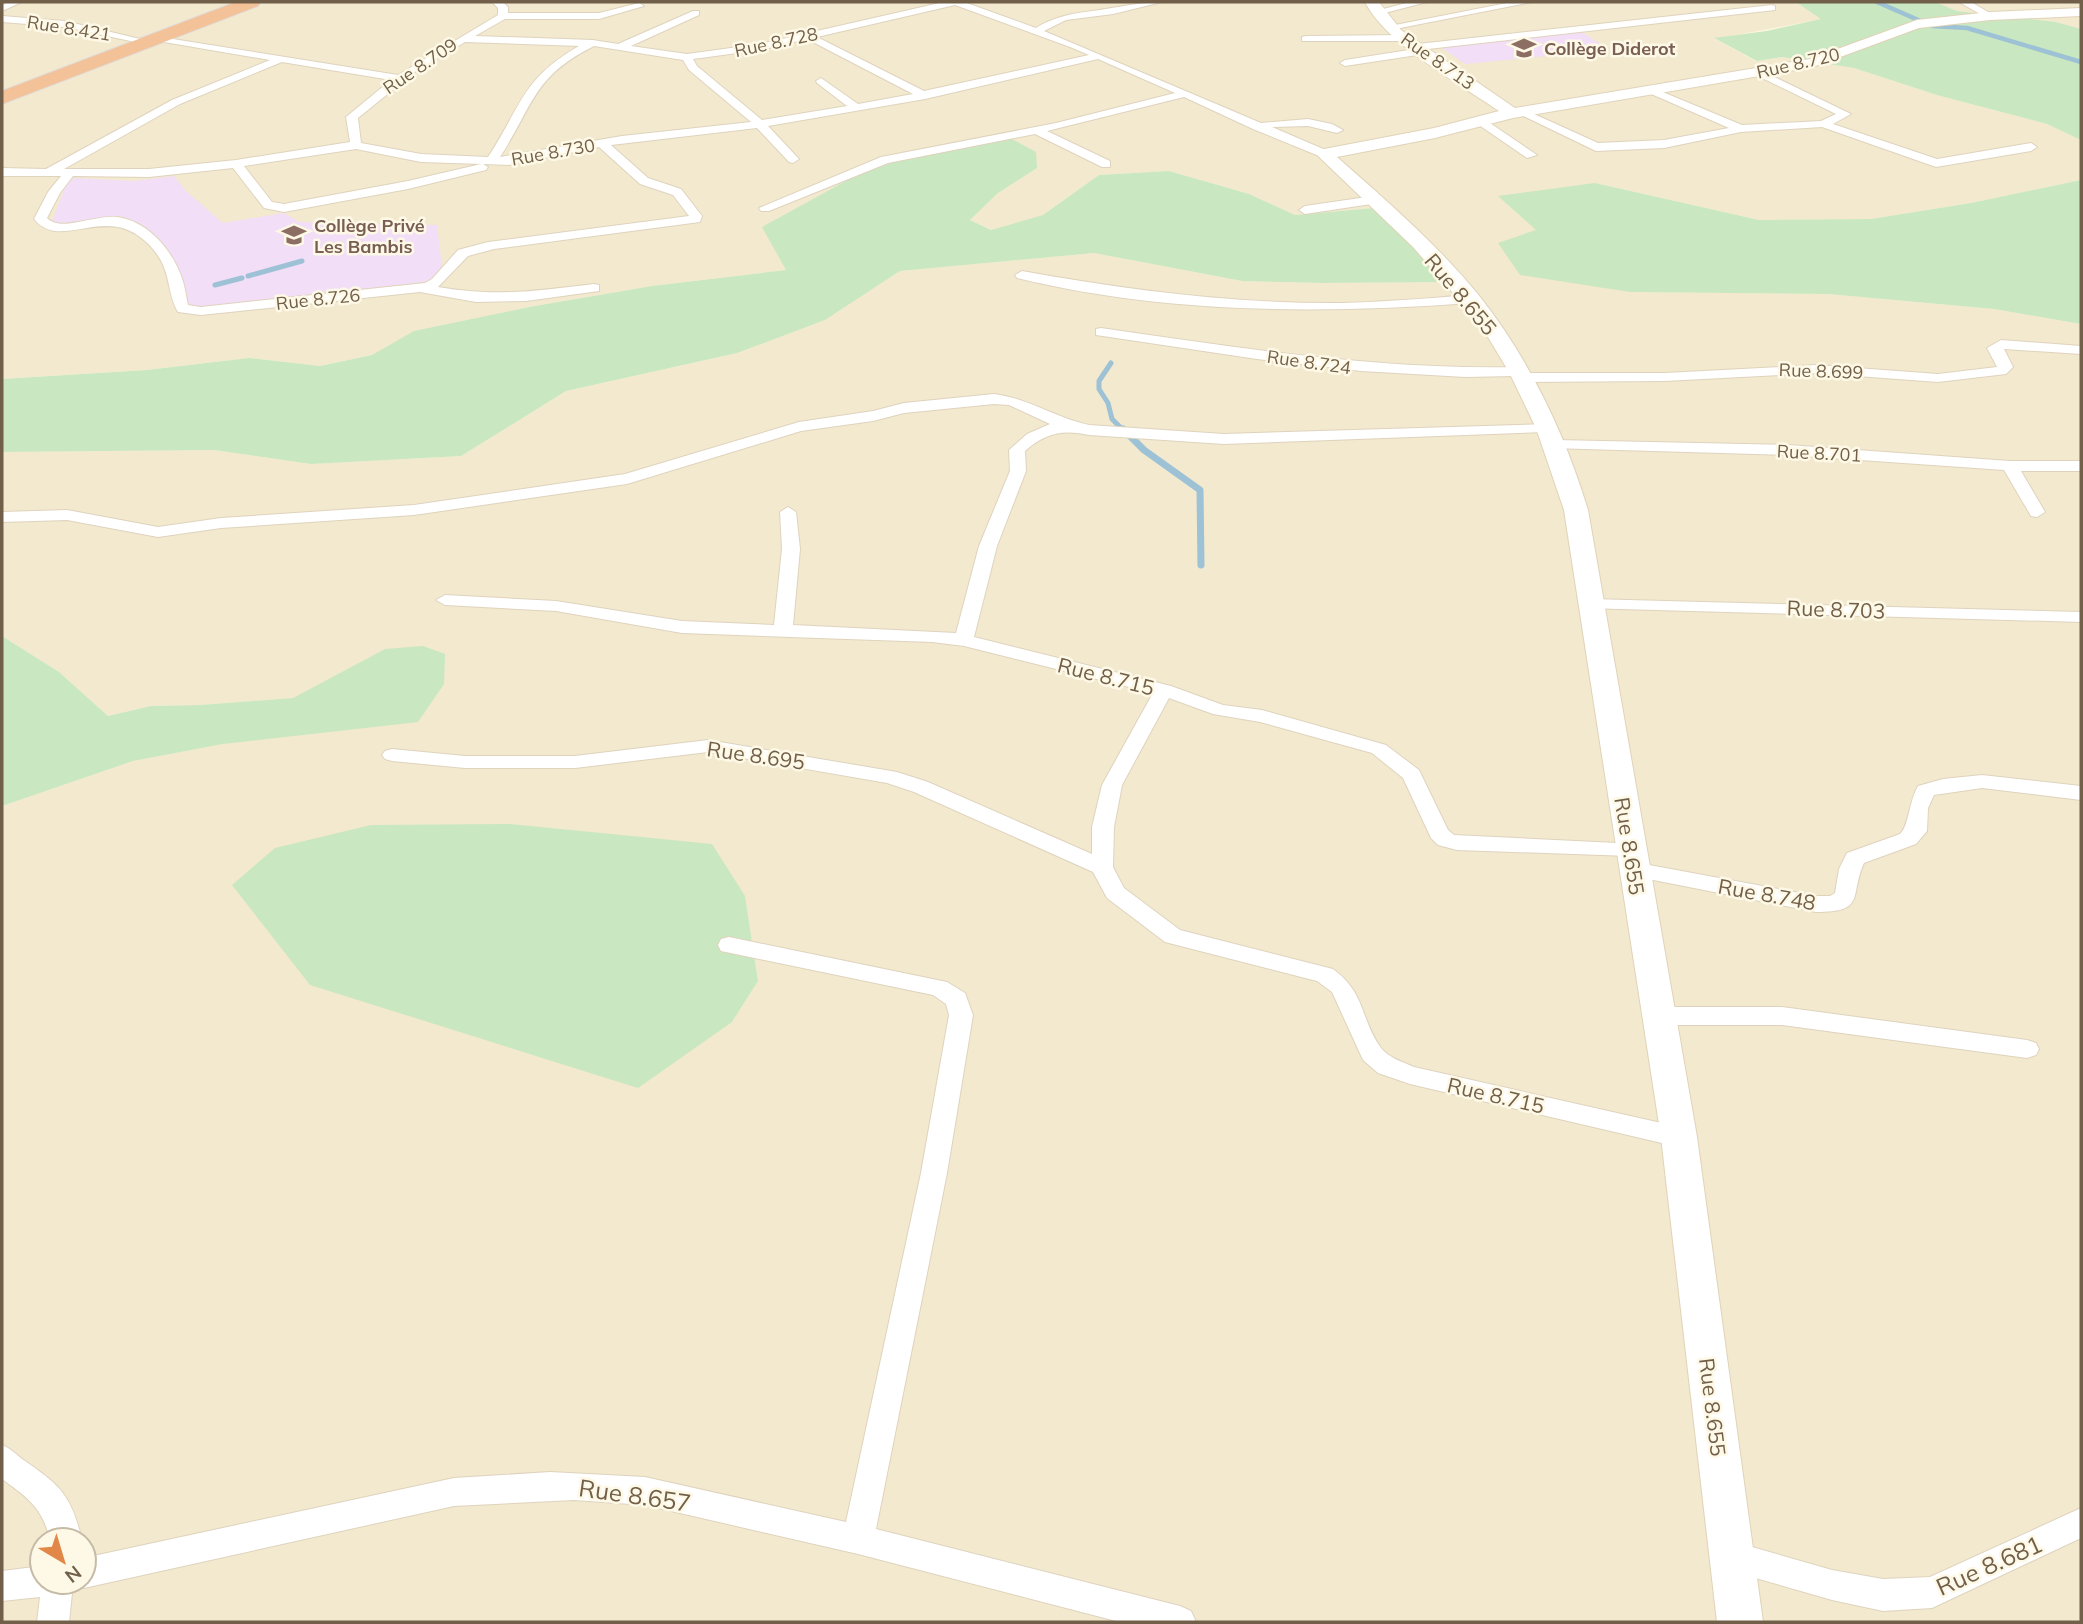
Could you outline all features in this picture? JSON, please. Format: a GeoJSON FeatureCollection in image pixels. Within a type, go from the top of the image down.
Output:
{"type":"FeatureCollection","features":[{"type":"Feature","properties":{"kind":"highway"},"geometry":{"type":"LineString","coordinates":[[2,88],[236,2]]}},
{"type":"Feature","properties":{"kind":"highway"},"geometry":{"type":"LineString","coordinates":[[2,99],[252,2]]}},
{"type":"Feature","properties":{"kind":"street"},"geometry":{"type":"LineString","coordinates":[[2,8],[17,2]]}},
{"type":"Feature","properties":{"kind":"street"},"geometry":{"type":"LineString","coordinates":[[497,2],[503,7],[503,16],[599,16],[639,6]]}},
{"type":"Feature","properties":{"kind":"street","name":"Rue 8.655"},"geometry":{"type":"LineString","coordinates":[[956,2],[1100,56],[1187,93],[1257,127],[1330,142],[1374,200],[1471,299],[1491,324],[1550,436],[1576,510],[1679,1137],[1740,1622]]}},
{"type":"Feature","properties":{"kind":"street","name":"Rue 8.728"},"geometry":{"type":"LineString","coordinates":[[461,39],[593,43],[687,57],[721,54],[810,36],[956,2]]}},
{"type":"Feature","properties":{"kind":"street"},"geometry":{"type":"LineString","coordinates":[[1037,31],[1052,20],[1066,15],[1105,12],[1157,2]]}},
{"type":"Feature","properties":{"kind":"street"},"geometry":{"type":"LineString","coordinates":[[1374,7],[1422,2]]}},
{"type":"Feature","properties":{"kind":"street"},"geometry":{"type":"LineString","coordinates":[[1390,27],[1527,2]]}},
{"type":"Feature","properties":{"kind":"street"},"geometry":{"type":"LineString","coordinates":[[1964,2],[1990,16]]}},
{"type":"Feature","properties":{"kind":"street","name":"Rue 8.713"},"geometry":{"type":"LineString","coordinates":[[1374,7],[1390,27],[1404,38],[1516,112]]}},
{"type":"Feature","properties":{"kind":"street"},"geometry":{"type":"LineString","coordinates":[[1345,63],[1421,49],[1772,8]]}},
{"type":"Feature","properties":{"kind":"street","name":"Rue 8.720"},"geometry":{"type":"LineString","coordinates":[[1516,112],[1760,73],[1827,59],[1922,23],[1990,16],[2081,12]]}},
{"type":"Feature","properties":{"kind":"street"},"geometry":{"type":"LineString","coordinates":[[619,46],[696,13]]}},
{"type":"Feature","properties":{"kind":"street","name":"Rue 8.709"},"geometry":{"type":"LineString","coordinates":[[356,145],[352,117],[398,78],[503,16]]}},
{"type":"Feature","properties":{"kind":"street","name":"Rue 8.421"},"geometry":{"type":"LineString","coordinates":[[2,19],[65,24],[135,39]]}},
{"type":"Feature","properties":{"kind":"street"},"geometry":{"type":"LineString","coordinates":[[810,36],[830,50],[925,96]]}},
{"type":"Feature","properties":{"kind":"street"},"geometry":{"type":"LineString","coordinates":[[158,38],[398,78]]}},
{"type":"Feature","properties":{"kind":"street"},"geometry":{"type":"LineString","coordinates":[[1306,39],[1404,38]]}},
{"type":"Feature","properties":{"kind":"street"},"geometry":{"type":"LineString","coordinates":[[491,160],[509,136],[521,106],[540,79],[576,51],[593,43]]}},
{"type":"Feature","properties":{"kind":"street","name":"Rue 8.730"},"geometry":{"type":"LineString","coordinates":[[2,172],[68,175],[149,173],[236,164],[356,145],[421,158],[509,161],[602,143],[760,124],[925,96],[1024,71],[1100,56]]}},
{"type":"Feature","properties":{"kind":"street"},"geometry":{"type":"LineString","coordinates":[[687,57],[693,68],[760,124],[793,159]]}},
{"type":"Feature","properties":{"kind":"street"},"geometry":{"type":"LineString","coordinates":[[47,173],[176,102],[278,60]]}},
{"type":"Feature","properties":{"kind":"street"},"geometry":{"type":"LineString","coordinates":[[1257,127],[1285,120],[1306,125],[1325,125],[1330,142],[1480,121],[1516,112],[1596,148],[1664,144],[1741,129],[1823,124],[1845,114],[1760,73]]}},
{"type":"Feature","properties":{"kind":"street"},"geometry":{"type":"LineString","coordinates":[[821,81],[856,108]]}},
{"type":"Feature","properties":{"kind":"street"},"geometry":{"type":"LineString","coordinates":[[1653,91],[1741,129]]}},
{"type":"Feature","properties":{"kind":"street"},"geometry":{"type":"LineString","coordinates":[[765,208],[885,160],[1036,130],[1187,93]]}},
{"type":"Feature","properties":{"kind":"street"},"geometry":{"type":"LineString","coordinates":[[1480,121],[1531,155]]}},
{"type":"Feature","properties":{"kind":"street"},"geometry":{"type":"LineString","coordinates":[[1823,124],[1933,167],[2031,147]]}},
{"type":"Feature","properties":{"kind":"street"},"geometry":{"type":"LineString","coordinates":[[1036,130],[1106,164]]}},
{"type":"Feature","properties":{"kind":"street","name":"Rue 8.726"},"geometry":{"type":"LineString","coordinates":[[68,175],[54,192],[40,219],[43,224],[50,228],[62,228],[111,220],[123,222],[158,246],[177,282],[183,309],[201,311],[421,288],[437,282],[463,253],[493,245],[611,228],[689,221],[696,216],[677,192],[644,181],[602,143]]}},
{"type":"Feature","properties":{"kind":"street"},"geometry":{"type":"LineString","coordinates":[[236,164],[268,205],[284,208],[408,185],[509,161]]}},
{"type":"Feature","properties":{"kind":"street"},"geometry":{"type":"LineString","coordinates":[[1305,210],[1374,200]]}},
{"type":"Feature","properties":{"kind":"street"},"geometry":{"type":"LineString","coordinates":[[1022,275],[1095,289],[1298,306],[1376,306],[1471,299]]}},
{"type":"Feature","properties":{"kind":"street"},"geometry":{"type":"LineString","coordinates":[[421,288],[476,298],[526,296],[594,288]]}},
{"type":"Feature","properties":{"kind":"street","name":"Rue 8.724"},"geometry":{"type":"LineString","coordinates":[[1101,332],[1356,369],[1519,375]]}},
{"type":"Feature","properties":{"kind":"street","name":"Rue 8.699"},"geometry":{"type":"LineString","coordinates":[[1519,375],[1665,377],[1816,369],[1938,378],[2001,371],[2006,367],[1994,348],[2001,344],[2081,350]]}},
{"type":"Feature","properties":{"kind":"street"},"geometry":{"type":"LineString","coordinates":[[2,517],[66,515],[158,532],[221,523],[414,510],[627,479],[799,428],[904,408],[993,399],[1012,401],[1067,426],[1089,430],[1224,439],[1410,435],[1550,436]]}},
{"type":"Feature","properties":{"kind":"street"},"geometry":{"type":"LineString","coordinates":[[964,640],[988,546],[1018,471],[1017,450],[1026,441],[1067,426]]}},
{"type":"Feature","properties":{"kind":"street","name":"Rue 8.701"},"geometry":{"type":"LineString","coordinates":[[1550,436],[2010,466],[2081,466]]}},
{"type":"Feature","properties":{"kind":"street"},"geometry":{"type":"LineString","coordinates":[[2010,466],[2037,512]]}},
{"type":"Feature","properties":{"kind":"street"},"geometry":{"type":"LineString","coordinates":[[783,630],[791,549],[788,512]]}},
{"type":"Feature","properties":{"kind":"street","name":"Rue 8.715"},"geometry":{"type":"LineString","coordinates":[[445,600],[556,607],[682,627],[932,636],[964,640],[1164,690],[1112,785],[1103,827],[1102,867],[1115,893],[1174,936],[1325,975],[1341,987],[1372,1054],[1387,1066],[1410,1075],[1679,1137]]}},
{"type":"Feature","properties":{"kind":"street","name":"Rue 8.703"},"geometry":{"type":"LineString","coordinates":[[1590,604],[2081,617]]}},
{"type":"Feature","properties":{"kind":"street"},"geometry":{"type":"LineString","coordinates":[[1164,690],[1220,710],[1262,716],[1379,749],[1412,775],[1439,833],[1446,840],[1632,859]]}},
{"type":"Feature","properties":{"kind":"street","name":"Rue 8.695"},"geometry":{"type":"LineString","coordinates":[[392,755],[465,762],[575,762],[688,747],[741,751],[890,777],[921,787],[1102,867]]}},
{"type":"Feature","properties":{"kind":"street","name":"Rue 8.748"},"geometry":{"type":"LineString","coordinates":[[1632,859],[1816,904],[1835,904],[1845,897],[1850,869],[1855,858],[1908,839],[1916,831],[1918,808],[1925,791],[1945,783],[1980,782],[2081,793]]}},
{"type":"Feature","properties":{"kind":"street"},"geometry":{"type":"LineString","coordinates":[[729,945],[939,988],[957,999],[961,1015],[934,1174],[858,1539]]}},
{"type":"Feature","properties":{"kind":"street"},"geometry":{"type":"LineString","coordinates":[[1658,1016],[1782,1017],[2027,1049]]}},
{"type":"Feature","properties":{"kind":"street"},"geometry":{"type":"LineString","coordinates":[[2,1459],[7,1466],[40,1488],[62,1518],[63,1526]]}},
{"type":"Feature","properties":{"kind":"street","name":"Rue 8.657"},"geometry":{"type":"LineString","coordinates":[[98,1570],[454,1492],[510,1486],[563,1485],[645,1491],[858,1539],[1180,1622]]}},
{"type":"Feature","properties":{"kind":"street","name":"Rue 8.681"},"geometry":{"type":"LineString","coordinates":[[1731,1556],[1832,1585],[1883,1595],[1932,1592],[2081,1523]]}},
{"type":"Feature","properties":{"kind":"street"},"geometry":{"type":"LineString","coordinates":[[2,1586],[28,1583]]}},
{"type":"Feature","properties":{"kind":"street"},"geometry":{"type":"LineString","coordinates":[[53,1622],[56,1596]]}},
{"type":"Feature","properties":{"kind":"shaded area"},"geometry":{"type":"Polygon","coordinates":[[[2,2],[1796,2],[1822,19],[1715,39],[1756,61],[1782,57],[1854,68],[1937,95],[2047,124],[2081,140],[2081,180],[1971,203],[1871,219],[1759,220],[1595,183],[1630,292],[1828,294],[1994,309],[2081,324],[2081,1622],[2,1622],[2,806],[133,761],[223,744],[385,649],[294,698],[151,706],[108,716],[59,672],[2,636],[2,452],[214,450],[311,464],[461,456],[566,391],[737,353],[825,320],[900,271],[1094,253],[1242,281],[1454,282],[1374,208],[1295,215],[1249,194],[1169,171],[1099,175],[1043,215],[992,230],[970,220],[998,193],[1037,168],[862,172],[763,227],[786,270],[652,286],[529,307],[415,331],[372,355],[320,366],[249,358],[147,370],[2,379],[2,2]],[[745,896],[732,1022],[758,981],[745,896]]]}},
{"type":"Feature","properties":{"kind":"shaded area"},"geometry":{"type":"Polygon","coordinates":[[[1935,2],[2081,2],[2081,29],[2056,22],[1957,11],[1935,2]]]}},
{"type":"Feature","properties":{"kind":"shaded area","name":"Collège Diderot"},"geometry":{"type":"Polygon","coordinates":[[[1580,31],[1610,50],[1465,64],[1438,45],[1580,31]]]}},
{"type":"Feature","properties":{"kind":"shaded area","name":"Collège Privé Les Bambis"},"geometry":{"type":"Polygon","coordinates":[[[174,176],[187,192],[223,223],[284,213],[299,222],[437,225],[443,275],[432,281],[208,308],[189,307],[164,244],[121,216],[62,224],[52,221],[66,185],[74,178],[134,181],[174,176]]]}},
{"type":"Feature","properties":{"kind":"green space"},"geometry":{"type":"Polygon","coordinates":[[[1796,2],[1935,2],[1957,11],[2056,22],[2081,29],[2081,140],[2047,124],[1937,95],[1854,68],[1782,57],[1757,61],[1714,38],[1767,31],[1821,19],[1796,2]]]}},
{"type":"Feature","properties":{"kind":"green space"},"geometry":{"type":"Polygon","coordinates":[[[1010,138],[1036,152],[1037,168],[998,193],[970,220],[991,230],[1043,215],[1099,175],[1169,171],[1249,194],[1295,215],[1374,208],[1455,282],[1242,281],[1094,253],[900,271],[825,320],[737,353],[566,391],[461,456],[311,464],[214,450],[2,452],[2,379],[147,370],[249,358],[320,366],[372,355],[414,331],[529,307],[652,286],[786,270],[762,227],[862,172],[938,149],[1010,138]]]}},
{"type":"Feature","properties":{"kind":"green space"},"geometry":{"type":"Polygon","coordinates":[[[2081,180],[2081,324],[1994,309],[1828,294],[1630,292],[1520,275],[1498,243],[1536,230],[1498,196],[1595,183],[1759,220],[1871,219],[1971,203],[2081,180]]]}},
{"type":"Feature","properties":{"kind":"green space"},"geometry":{"type":"Polygon","coordinates":[[[2,636],[59,672],[108,716],[151,706],[293,698],[385,649],[423,646],[445,654],[444,684],[418,722],[223,744],[133,761],[2,806],[2,636]]]}},
{"type":"Feature","properties":{"kind":"green space"},"geometry":{"type":"Polygon","coordinates":[[[510,824],[712,844],[745,896],[758,981],[732,1022],[638,1088],[310,985],[232,885],[275,848],[371,825],[510,824]]]}},
{"type":"Feature","properties":{"kind":"waterway"},"geometry":{"type":"LineString","coordinates":[[1877,2],[1932,26],[1967,28],[2081,62]]}},
{"type":"Feature","properties":{"kind":"waterway"},"geometry":{"type":"LineString","coordinates":[[248,276],[302,261]]}},
{"type":"Feature","properties":{"kind":"waterway"},"geometry":{"type":"LineString","coordinates":[[215,285],[242,278]]}},
{"type":"Feature","properties":{"kind":"waterway"},"geometry":{"type":"LineString","coordinates":[[1111,363],[1099,381],[1099,389],[1108,403],[1112,419],[1124,431]]}},
{"type":"Feature","properties":{"kind":"waterway"},"geometry":{"type":"LineString","coordinates":[[1123,429],[1144,450],[1200,490],[1201,565]]}},
{"type":"Feature","properties":{"kind":"place","name":"Collège Diderot"},"geometry":{"type":"Point","coordinates":[1524,48]}},
{"type":"Feature","properties":{"kind":"place","name":"Collège Privé Les Bambis"},"geometry":{"type":"Point","coordinates":[294,235]}}]}
